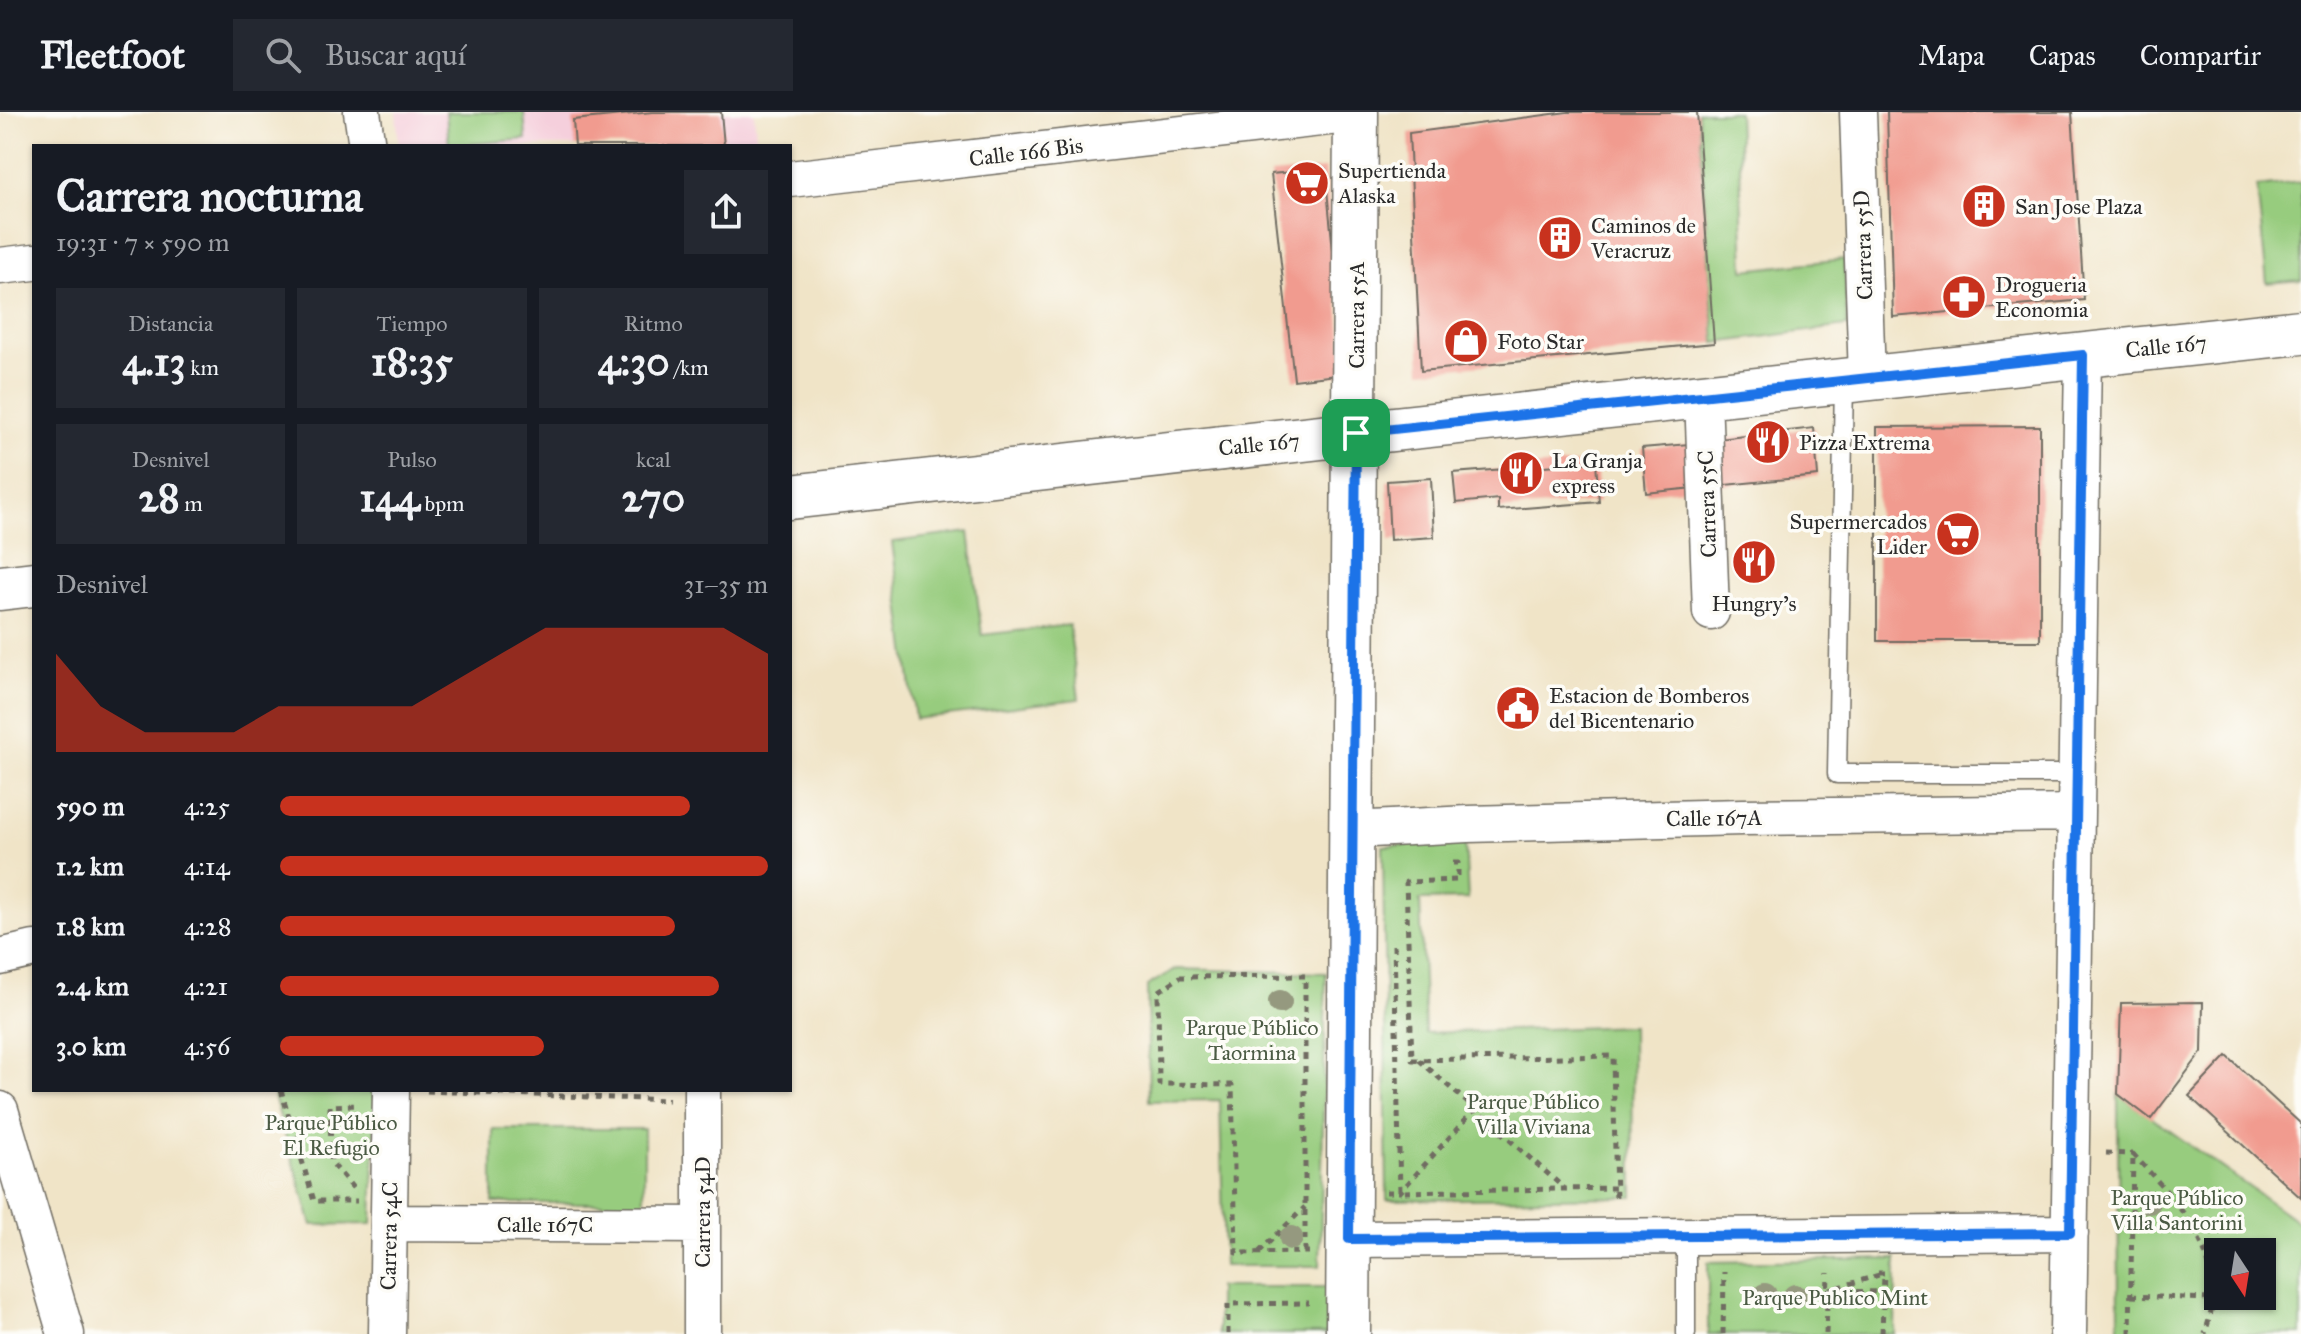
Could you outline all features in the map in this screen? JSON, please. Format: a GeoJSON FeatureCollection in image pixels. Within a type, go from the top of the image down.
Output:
{"type":"FeatureCollection","features":[{"type":"Feature","properties":{"kind":"street"},"geometry":{"type":"LineString","coordinates":[[362,112],[367,144]]}},
{"type":"Feature","properties":{"kind":"street","name":"Carrera 55D"},"geometry":{"type":"LineString","coordinates":[[1855,379],[1858,112]]}},
{"type":"Feature","properties":{"kind":"street","name":"Calle 166 Bis"},"geometry":{"type":"LineString","coordinates":[[792,179],[1356,113]]}},
{"type":"Feature","properties":{"kind":"street","name":"Carrera 55A"},"geometry":{"type":"LineString","coordinates":[[1348,1334],[1356,113]]}},
{"type":"Feature","properties":{"kind":"street"},"geometry":{"type":"LineString","coordinates":[[0,266],[32,262]]}},
{"type":"Feature","properties":{"kind":"street","name":"Calle 167"},"geometry":{"type":"LineString","coordinates":[[792,497],[2301,332]]}},
{"type":"Feature","properties":{"kind":"street"},"geometry":{"type":"LineString","coordinates":[[2068,1334],[2083,355]]}},
{"type":"Feature","properties":{"kind":"street","name":"Carrera 55C"},"geometry":{"type":"LineString","coordinates":[[1703,396],[1711,612]]}},
{"type":"Feature","properties":{"kind":"street"},"geometry":{"type":"LineString","coordinates":[[0,588],[32,584]]}},
{"type":"Feature","properties":{"kind":"street","name":"Calle 167A"},"geometry":{"type":"LineString","coordinates":[[1352,830],[1743,817],[2076,813]]}},
{"type":"Feature","properties":{"kind":"street"},"geometry":{"type":"LineString","coordinates":[[0,957],[32,949]]}},
{"type":"Feature","properties":{"kind":"street","name":"Carrera 54D"},"geometry":{"type":"LineString","coordinates":[[702,1096],[702,1334]]}},
{"type":"Feature","properties":{"kind":"street","name":"Carrera 54C"},"geometry":{"type":"LineString","coordinates":[[378,1098],[389,1223],[387,1334]]}},
{"type":"Feature","properties":{"kind":"street"},"geometry":{"type":"LineString","coordinates":[[0,1110],[66,1334]]}},
{"type":"Feature","properties":{"kind":"street","name":"Calle 167C"},"geometry":{"type":"LineString","coordinates":[[389,1223],[702,1225]]}},
{"type":"Feature","properties":{"kind":"street"},"geometry":{"type":"LineString","coordinates":[[1349,1239],[2070,1233]]}},
{"type":"Feature","properties":{"kind":"lane"},"geometry":{"type":"LineString","coordinates":[[1855,379],[1837,774],[2077,774]]}},
{"type":"Feature","properties":{"kind":"lane"},"geometry":{"type":"LineString","coordinates":[[1686,1235],[1686,1334]]}},
{"type":"Feature","properties":{"kind":"path"},"geometry":{"type":"LineString","coordinates":[[1400,1192],[1615,1188],[1613,1056],[1412,1060],[1406,882],[1458,880],[1458,863],[1445,863]]}},
{"type":"Feature","properties":{"kind":"path"},"geometry":{"type":"LineString","coordinates":[[1394,942],[1400,1192]]}},
{"type":"Feature","properties":{"kind":"path"},"geometry":{"type":"LineString","coordinates":[[1305,976],[1305,1207],[1305,1252],[1236,1253],[1232,1085],[1159,1084],[1158,992],[1180,977],[1305,976]]}},
{"type":"Feature","properties":{"kind":"path"},"geometry":{"type":"LineString","coordinates":[[1419,1060],[1565,1189]]}},
{"type":"Feature","properties":{"kind":"path"},"geometry":{"type":"LineString","coordinates":[[282,1092],[314,1201],[364,1201],[331,1162],[330,1106],[378,1098]]}},
{"type":"Feature","properties":{"kind":"path"},"geometry":{"type":"LineString","coordinates":[[477,1092],[702,1096]]}},
{"type":"Feature","properties":{"kind":"path"},"geometry":{"type":"LineString","coordinates":[[1400,1192],[1475,1109]]}},
{"type":"Feature","properties":{"kind":"path"},"geometry":{"type":"LineString","coordinates":[[2130,1334],[2133,1154],[2174,1198],[2204,1247]]}},
{"type":"Feature","properties":{"kind":"path"},"geometry":{"type":"LineString","coordinates":[[1258,1253],[1305,1207]]}},
{"type":"Feature","properties":{"kind":"path"},"geometry":{"type":"LineString","coordinates":[[1723,1334],[1723,1272],[1738,1273]]}},
{"type":"Feature","properties":{"kind":"path"},"geometry":{"type":"LineString","coordinates":[[1813,1273],[1842,1273]]}},
{"type":"Feature","properties":{"kind":"path"},"geometry":{"type":"LineString","coordinates":[[1826,1334],[1828,1273]]}},
{"type":"Feature","properties":{"kind":"path"},"geometry":{"type":"LineString","coordinates":[[1856,1273],[1884,1273]]}},
{"type":"Feature","properties":{"kind":"path"},"geometry":{"type":"LineString","coordinates":[[1827,1291],[1884,1273]]}},
{"type":"Feature","properties":{"kind":"path"},"geometry":{"type":"LineString","coordinates":[[1882,1334],[1884,1273]]}},
{"type":"Feature","properties":{"kind":"path"},"geometry":{"type":"LineString","coordinates":[[1827,1291],[1884,1292]]}},
{"type":"Feature","properties":{"kind":"path"},"geometry":{"type":"LineString","coordinates":[[2131,1296],[2204,1299]]}},
{"type":"Feature","properties":{"kind":"path"},"geometry":{"type":"LineString","coordinates":[[1228,1334],[1228,1304],[1311,1303]]}},
{"type":"Feature","properties":{"kind":"path"},"geometry":{"type":"LineString","coordinates":[[2205,1334],[2210,1310]]}},
{"type":"Feature","properties":{"kind":"shaded area"},"geometry":{"type":"Polygon","coordinates":[[[396,112],[754,112],[757,144],[399,144],[396,112]]]}},
{"type":"Feature","properties":{"kind":"green space"},"geometry":{"type":"Polygon","coordinates":[[[446,112],[524,112],[526,139],[449,144],[446,112]]]}},
{"type":"Feature","properties":{"kind":"green space"},"geometry":{"type":"Polygon","coordinates":[[[1698,112],[1738,112],[1744,270],[1844,259],[1847,326],[1715,343],[1698,112]]]}},
{"type":"Feature","properties":{"kind":"green space"},"geometry":{"type":"Polygon","coordinates":[[[2301,182],[2301,280],[2267,283],[2257,187],[2301,182]]]}},
{"type":"Feature","properties":{"kind":"green space"},"geometry":{"type":"Polygon","coordinates":[[[969,532],[982,635],[1069,625],[1079,699],[915,719],[892,542],[969,532]]]}},
{"type":"Feature","properties":{"kind":"green space","name":"Parque Público Villa Viviana"},"geometry":{"type":"Polygon","coordinates":[[[1465,842],[1468,899],[1420,900],[1425,1033],[1632,1026],[1633,1197],[1387,1200],[1383,846],[1465,842]]]}},
{"type":"Feature","properties":{"kind":"green space","name":"Parque Público Taormina"},"geometry":{"type":"Polygon","coordinates":[[[1176,969],[1326,973],[1320,1266],[1224,1266],[1220,1100],[1149,1101],[1147,986],[1176,969]]]}},
{"type":"Feature","properties":{"kind":"green space","name":"Parque Público El Refugio"},"geometry":{"type":"Polygon","coordinates":[[[273,1092],[376,1092],[372,1224],[312,1225],[273,1092]]]}},
{"type":"Feature","properties":{"kind":"green space","name":"Parque Público Villa Santorini"},"geometry":{"type":"Polygon","coordinates":[[[2118,1094],[2301,1224],[2301,1334],[2119,1334],[2118,1094]]]}},
{"type":"Feature","properties":{"kind":"green space"},"geometry":{"type":"Polygon","coordinates":[[[493,1129],[644,1129],[644,1203],[493,1203],[493,1129]]]}},
{"type":"Feature","properties":{"kind":"green space","name":"Parque Publico Mint"},"geometry":{"type":"Polygon","coordinates":[[[1896,1259],[1895,1334],[1708,1334],[1708,1262],[1896,1259]]]}},
{"type":"Feature","properties":{"kind":"green space"},"geometry":{"type":"Polygon","coordinates":[[[1218,1287],[1328,1287],[1328,1334],[1218,1334],[1218,1287]]]}},
{"type":"Feature","properties":{"kind":"building"},"geometry":{"type":"Polygon","coordinates":[[[652,112],[721,112],[724,144],[575,144],[573,120],[652,112]]]}},
{"type":"Feature","properties":{"kind":"building","name":"Caminos de Veracruz"},"geometry":{"type":"Polygon","coordinates":[[[1567,112],[1697,112],[1714,343],[1421,371],[1409,133],[1567,112]]]}},
{"type":"Feature","properties":{"kind":"building","name":"San Jose Plaza"},"geometry":{"type":"Polygon","coordinates":[[[1887,112],[2072,112],[2084,300],[1893,317],[1887,112]]]}},
{"type":"Feature","properties":{"kind":"building"},"geometry":{"type":"Polygon","coordinates":[[[1325,169],[1345,374],[1294,380],[1271,174],[1325,169]]]}},
{"type":"Feature","properties":{"kind":"building","name":"Supermercados Lider"},"geometry":{"type":"Polygon","coordinates":[[[2040,426],[2040,641],[1877,641],[1877,427],[2040,426]]]}},
{"type":"Feature","properties":{"kind":"building"},"geometry":{"type":"Polygon","coordinates":[[[1814,428],[1818,476],[1715,486],[1711,440],[1814,428]]]}},
{"type":"Feature","properties":{"kind":"building"},"geometry":{"type":"Polygon","coordinates":[[[1689,444],[1693,488],[1646,493],[1642,448],[1689,444]]]}},
{"type":"Feature","properties":{"kind":"building"},"geometry":{"type":"Polygon","coordinates":[[[1596,462],[1599,502],[1498,510],[1498,499],[1456,503],[1453,473],[1596,462]]]}},
{"type":"Feature","properties":{"kind":"building"},"geometry":{"type":"Polygon","coordinates":[[[1431,478],[1434,537],[1390,540],[1387,481],[1431,478]]]}},
{"type":"Feature","properties":{"kind":"building"},"geometry":{"type":"Polygon","coordinates":[[[2203,1002],[2202,1052],[2151,1119],[2118,1094],[2121,1003],[2203,1002]]]}},
{"type":"Feature","properties":{"kind":"building"},"geometry":{"type":"Polygon","coordinates":[[[2227,1056],[2301,1124],[2301,1198],[2189,1096],[2227,1056]]]}},
{"type":"Feature","properties":{"kind":"place","name":"Supertienda Alaska"},"geometry":{"type":"Point","coordinates":[1307,183]}},
{"type":"Feature","properties":{"kind":"place","name":"San Jose Plaza"},"geometry":{"type":"Point","coordinates":[1984,206]}},
{"type":"Feature","properties":{"kind":"place","name":"Caminos de Veracruz"},"geometry":{"type":"Point","coordinates":[1560,238]}},
{"type":"Feature","properties":{"kind":"place","name":"Drogueria Economia"},"geometry":{"type":"Point","coordinates":[1964,297]}},
{"type":"Feature","properties":{"kind":"place","name":"Foto Star"},"geometry":{"type":"Point","coordinates":[1466,341]}},
{"type":"Feature","properties":{"kind":"place","name":"Pizza Extrema"},"geometry":{"type":"Point","coordinates":[1768,442]}},
{"type":"Feature","properties":{"kind":"place","name":"La Granja express"},"geometry":{"type":"Point","coordinates":[1521,473]}},
{"type":"Feature","properties":{"kind":"place","name":"Supermercados Lider"},"geometry":{"type":"Point","coordinates":[1958,534]}},
{"type":"Feature","properties":{"kind":"place","name":"Hungry's"},"geometry":{"type":"Point","coordinates":[1754,562]}},
{"type":"Feature","properties":{"kind":"place","name":"Estacion de Bomberos del Bicentenario"},"geometry":{"type":"Point","coordinates":[1518,708]}},
{"type":"Feature","properties":{"kind":"route"},"geometry":{"type":"LineString","coordinates":[[2083,355],[2070,1233],[1349,1239],[1356,433],[2083,355]]}}]}
